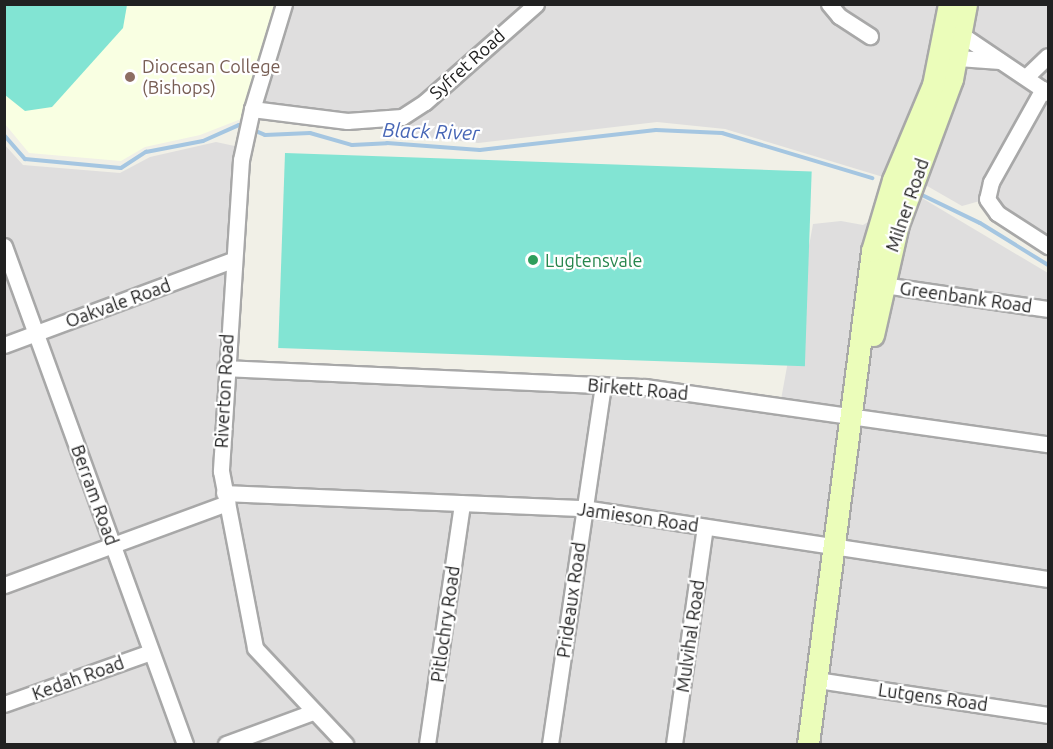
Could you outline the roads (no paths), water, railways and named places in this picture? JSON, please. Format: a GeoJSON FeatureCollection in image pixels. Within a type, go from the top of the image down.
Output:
{"type":"FeatureCollection","features":[{"type":"Feature","properties":{"kind":"main road","name":"Milner Road"},"geometry":{"type":"LineString","coordinates":[[808,744],[833,546],[853,412],[858,354],[880,218],[933,85],[949,4]]}},
{"type":"Feature","properties":{"kind":"main road","name":"Milner Road"},"geometry":{"type":"LineString","coordinates":[[853,412],[898,224],[958,58],[966,4]]}},
{"type":"Feature","properties":{"kind":"street","name":"Riverton Road"},"geometry":{"type":"LineString","coordinates":[[284,4],[251,111],[244,148],[232,260],[225,368],[221,444],[225,498],[255,648],[345,744]]}},
{"type":"Feature","properties":{"kind":"street","name":"Syfret Road"},"geometry":{"type":"LineString","coordinates":[[251,111],[347,121],[402,117],[425,102],[536,4]]}},
{"type":"Feature","properties":{"kind":"street"},"geometry":{"type":"LineString","coordinates":[[829,4],[839,16],[870,36]]}},
{"type":"Feature","properties":{"kind":"street"},"geometry":{"type":"LineString","coordinates":[[963,35],[1046,91],[991,182],[987,199],[997,213],[1048,246]]}},
{"type":"Feature","properties":{"kind":"street"},"geometry":{"type":"LineString","coordinates":[[1026,77],[1048,56]]}},
{"type":"Feature","properties":{"kind":"street"},"geometry":{"type":"LineString","coordinates":[[958,58],[1000,61]]}},
{"type":"Feature","properties":{"kind":"street","name":"Berram Road"},"geometry":{"type":"LineString","coordinates":[[4,246],[185,744]]}},
{"type":"Feature","properties":{"kind":"street","name":"Oakvale Road"},"geometry":{"type":"LineString","coordinates":[[4,345],[232,260]]}},
{"type":"Feature","properties":{"kind":"street","name":"Greenbank Road"},"geometry":{"type":"LineString","coordinates":[[884,285],[1048,309]]}},
{"type":"Feature","properties":{"kind":"street","name":"Birkett Road"},"geometry":{"type":"LineString","coordinates":[[225,368],[645,387],[853,412],[1048,444]]}},
{"type":"Feature","properties":{"kind":"street","name":"Prideaux Road"},"geometry":{"type":"LineString","coordinates":[[550,744],[603,385]]}},
{"type":"Feature","properties":{"kind":"street","name":"Jamieson Road"},"geometry":{"type":"LineString","coordinates":[[4,585],[114,545],[225,498],[584,508],[1048,579]]}},
{"type":"Feature","properties":{"kind":"street","name":"Pitlochry Road"},"geometry":{"type":"LineString","coordinates":[[427,744],[462,504]]}},
{"type":"Feature","properties":{"kind":"street","name":"Mulvihal Road"},"geometry":{"type":"LineString","coordinates":[[674,744],[705,527]]}},
{"type":"Feature","properties":{"kind":"street","name":"Kedah Road"},"geometry":{"type":"LineString","coordinates":[[4,705],[151,652]]}},
{"type":"Feature","properties":{"kind":"street","name":"Lutgens Road"},"geometry":{"type":"LineString","coordinates":[[817,680],[1048,715]]}},
{"type":"Feature","properties":{"kind":"street"},"geometry":{"type":"LineString","coordinates":[[226,744],[314,712]]}},
{"type":"Feature","properties":{"kind":"waterway","name":"Black River"},"geometry":{"type":"LineString","coordinates":[[4,135],[25,159],[121,168],[146,152],[203,141],[239,125],[244,126]]}},
{"type":"Feature","properties":{"kind":"waterway","name":"Black River"},"geometry":{"type":"LineString","coordinates":[[251,129],[265,135],[310,133],[352,145],[387,143],[480,150],[656,130],[722,133],[872,178]]}},
{"type":"Feature","properties":{"kind":"waterway","name":"Black River"},"geometry":{"type":"LineString","coordinates":[[922,195],[980,223],[1048,265]]}},
{"type":"Feature","properties":{"kind":"place","name":"Diocesan College (Bishops)"},"geometry":{"type":"Point","coordinates":[130,77]}},
{"type":"Feature","properties":{"kind":"place","name":"Lugtensvale"},"geometry":{"type":"Point","coordinates":[533,260]}}]}
